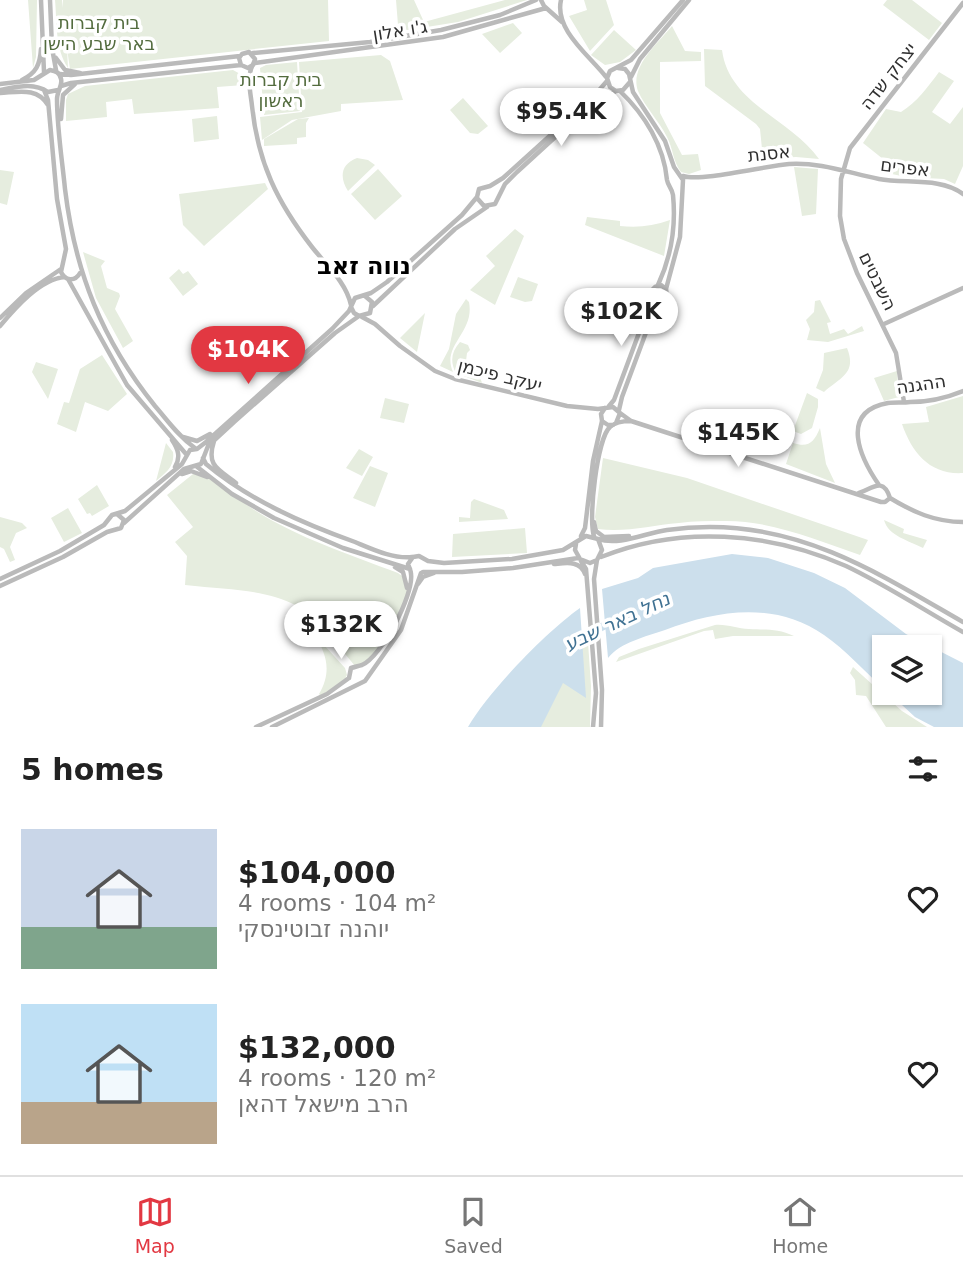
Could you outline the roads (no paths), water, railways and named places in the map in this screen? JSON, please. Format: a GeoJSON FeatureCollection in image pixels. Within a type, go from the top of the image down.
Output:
{"type":"FeatureCollection","features":[{"type":"Feature","properties":{"kind":"street"},"geometry":{"type":"LineString","coordinates":[[0,318],[26,293],[61,268],[66,249],[56,191],[49,106],[43,89],[42,74],[45,65],[41,0]]}},
{"type":"Feature","properties":{"kind":"street"},"geometry":{"type":"LineString","coordinates":[[50,0],[51,43],[62,80],[57,97],[68,213],[81,272],[94,306],[120,358],[135,380],[177,433],[196,448],[205,464],[220,475],[250,495],[346,539],[393,555],[419,556],[444,564],[512,559],[563,550],[586,536],[612,541],[678,529],[720,527],[766,532],[804,541],[864,565],[963,622]]}},
{"type":"Feature","properties":{"kind":"street","name":"ג'ו אלון"},"geometry":{"type":"LineString","coordinates":[[252,53],[370,42],[442,30],[500,15],[536,0]]}},
{"type":"Feature","properties":{"kind":"street"},"geometry":{"type":"LineString","coordinates":[[541,0],[565,25],[607,79],[610,87],[618,91],[640,114],[659,144],[666,162],[668,184],[672,188],[672,236],[658,285],[651,291],[652,298],[614,400],[602,411],[585,528],[575,551],[586,569],[596,693],[593,727]]}},
{"type":"Feature","properties":{"kind":"street"},"geometry":{"type":"LineString","coordinates":[[0,579],[60,551],[104,525],[171,474],[186,456],[332,329],[353,300],[387,282],[462,215],[482,187],[490,186],[503,178],[595,95],[616,68],[633,58],[683,0]]}},
{"type":"Feature","properties":{"kind":"street"},"geometry":{"type":"LineString","coordinates":[[0,586],[63,557],[114,529],[121,528],[184,469],[201,464],[214,441],[319,347],[360,317],[368,315],[373,307],[455,229],[487,206],[495,204],[508,181],[573,120],[596,101],[627,88],[640,59],[689,0]]}},
{"type":"Feature","properties":{"kind":"street"},"geometry":{"type":"LineString","coordinates":[[562,2],[565,25]]}},
{"type":"Feature","properties":{"kind":"street","name":"ג'ו אלון"},"geometry":{"type":"LineString","coordinates":[[254,64],[406,44],[555,9],[562,2]]}},
{"type":"Feature","properties":{"kind":"street","name":"יצחק שדה"},"geometry":{"type":"LineString","coordinates":[[843,170],[850,148],[963,4]]}},
{"type":"Feature","properties":{"kind":"street"},"geometry":{"type":"LineString","coordinates":[[19,82],[38,67],[43,37]]}},
{"type":"Feature","properties":{"kind":"street"},"geometry":{"type":"LineString","coordinates":[[51,43],[61,66],[68,71],[87,74]]}},
{"type":"Feature","properties":{"kind":"street"},"geometry":{"type":"LineString","coordinates":[[0,84],[34,80],[50,70],[58,73],[87,74],[252,53],[255,59],[250,73],[250,87],[256,135],[266,172],[310,244],[339,281],[351,306],[360,317]]}},
{"type":"Feature","properties":{"kind":"street"},"geometry":{"type":"LineString","coordinates":[[240,56],[250,87]]}},
{"type":"Feature","properties":{"kind":"street"},"geometry":{"type":"LineString","coordinates":[[594,62],[604,68],[625,69],[633,92],[665,141],[682,185],[680,237],[666,289],[667,296],[654,311],[622,397],[615,424],[607,430],[599,454],[591,529],[602,550],[594,583],[601,674],[601,727]]}},
{"type":"Feature","properties":{"kind":"street"},"geometry":{"type":"LineString","coordinates":[[0,91],[29,85],[52,92],[82,81],[242,66],[248,68],[254,64]]}},
{"type":"Feature","properties":{"kind":"street"},"geometry":{"type":"LineString","coordinates":[[61,148],[63,95],[68,88],[82,81]]}},
{"type":"Feature","properties":{"kind":"street"},"geometry":{"type":"LineString","coordinates":[[0,91],[34,92],[43,97],[49,106]]}},
{"type":"Feature","properties":{"kind":"street","name":"אסנת"},"geometry":{"type":"LineString","coordinates":[[682,185],[698,178],[791,164],[843,170]]}},
{"type":"Feature","properties":{"kind":"street","name":"אפרים"},"geometry":{"type":"LineString","coordinates":[[843,170],[879,179],[946,186],[963,194]]}},
{"type":"Feature","properties":{"kind":"street","name":"השבטים"},"geometry":{"type":"LineString","coordinates":[[843,170],[839,204],[844,239],[857,274],[884,324],[898,359],[904,402]]}},
{"type":"Feature","properties":{"kind":"street"},"geometry":{"type":"LineString","coordinates":[[668,178],[673,174],[680,175]]}},
{"type":"Feature","properties":{"kind":"street","name":"אסנת"},"geometry":{"type":"LineString","coordinates":[[680,175],[698,178]]}},
{"type":"Feature","properties":{"kind":"street"},"geometry":{"type":"LineString","coordinates":[[672,188],[682,185]]}},
{"type":"Feature","properties":{"kind":"street"},"geometry":{"type":"LineString","coordinates":[[490,186],[496,189],[498,198]]}},
{"type":"Feature","properties":{"kind":"street"},"geometry":{"type":"LineString","coordinates":[[477,197],[479,203],[487,206]]}},
{"type":"Feature","properties":{"kind":"street"},"geometry":{"type":"LineString","coordinates":[[64,262],[72,260],[79,263]]}},
{"type":"Feature","properties":{"kind":"street"},"geometry":{"type":"LineString","coordinates":[[61,268],[127,385],[186,456],[187,462],[257,509],[298,530],[391,564],[422,572],[462,572],[580,559],[590,563],[621,549],[668,538],[720,536],[765,541],[802,549],[846,566],[963,632]]}},
{"type":"Feature","properties":{"kind":"street"},"geometry":{"type":"LineString","coordinates":[[0,326],[38,290],[56,279],[76,279],[81,272]]}},
{"type":"Feature","properties":{"kind":"street"},"geometry":{"type":"LineString","coordinates":[[339,281],[370,299],[373,307]]}},
{"type":"Feature","properties":{"kind":"street"},"geometry":{"type":"LineString","coordinates":[[658,285],[666,289]]}},
{"type":"Feature","properties":{"kind":"street"},"geometry":{"type":"LineString","coordinates":[[884,324],[963,288]]}},
{"type":"Feature","properties":{"kind":"street"},"geometry":{"type":"LineString","coordinates":[[652,298],[661,302]]}},
{"type":"Feature","properties":{"kind":"street","name":"יעקב פיכמן"},"geometry":{"type":"LineString","coordinates":[[373,307],[375,319],[382,330]]}},
{"type":"Feature","properties":{"kind":"street","name":"יעקב פיכמן"},"geometry":{"type":"LineString","coordinates":[[360,317],[444,375],[472,385],[583,408],[607,407]]}},
{"type":"Feature","properties":{"kind":"street","name":"ההגנה"},"geometry":{"type":"LineString","coordinates":[[890,498],[870,474],[858,445],[857,436],[861,421],[880,405],[943,398],[963,391]]}},
{"type":"Feature","properties":{"kind":"street"},"geometry":{"type":"LineString","coordinates":[[607,407],[613,407],[631,421],[882,503],[890,498],[934,519],[963,522]]}},
{"type":"Feature","properties":{"kind":"street","name":"יעקב פיכמן"},"geometry":{"type":"LineString","coordinates":[[583,408],[602,420]]}},
{"type":"Feature","properties":{"kind":"street"},"geometry":{"type":"LineString","coordinates":[[602,420],[608,425],[631,421]]}},
{"type":"Feature","properties":{"kind":"street"},"geometry":{"type":"LineString","coordinates":[[177,433],[186,439],[197,441],[222,426]]}},
{"type":"Feature","properties":{"kind":"street"},"geometry":{"type":"LineString","coordinates":[[163,428],[178,450],[177,463],[171,474]]}},
{"type":"Feature","properties":{"kind":"street"},"geometry":{"type":"LineString","coordinates":[[214,441],[210,454],[213,464],[250,495]]}},
{"type":"Feature","properties":{"kind":"street"},"geometry":{"type":"LineString","coordinates":[[167,484],[184,472],[191,471],[214,480]]}},
{"type":"Feature","properties":{"kind":"street","name":"ההגנה"},"geometry":{"type":"LineString","coordinates":[[870,474],[870,488]]}},
{"type":"Feature","properties":{"kind":"street"},"geometry":{"type":"LineString","coordinates":[[853,493],[861,493],[879,485]]}},
{"type":"Feature","properties":{"kind":"street"},"geometry":{"type":"LineString","coordinates":[[870,488],[873,498]]}},
{"type":"Feature","properties":{"kind":"street"},"geometry":{"type":"LineString","coordinates":[[116,514],[123,518],[124,523]]}},
{"type":"Feature","properties":{"kind":"street"},"geometry":{"type":"LineString","coordinates":[[592,515],[597,531],[604,537],[647,534]]}},
{"type":"Feature","properties":{"kind":"street"},"geometry":{"type":"LineString","coordinates":[[109,519],[109,525],[114,529]]}},
{"type":"Feature","properties":{"kind":"street"},"geometry":{"type":"LineString","coordinates":[[256,727],[327,694],[349,678],[351,668],[360,666],[374,654],[391,632],[402,610],[410,570],[408,564],[413,557]]}},
{"type":"Feature","properties":{"kind":"street"},"geometry":{"type":"LineString","coordinates":[[272,727],[362,683],[395,641],[426,567],[424,559]]}},
{"type":"Feature","properties":{"kind":"street"},"geometry":{"type":"LineString","coordinates":[[532,565],[572,563],[583,570],[587,584]]}},
{"type":"Feature","properties":{"kind":"street"},"geometry":{"type":"LineString","coordinates":[[391,564],[402,572],[407,582],[407,592]]}},
{"type":"Feature","properties":{"kind":"street"},"geometry":{"type":"LineString","coordinates":[[414,595],[423,578],[438,572]]}},
{"type":"Feature","properties":{"kind":"street"},"geometry":{"type":"LineString","coordinates":[[360,666],[365,670],[366,677]]}},
{"type":"Feature","properties":{"kind":"street"},"geometry":{"type":"LineString","coordinates":[[349,678],[356,685]]}},
{"type":"Feature","properties":{"kind":"water"},"geometry":{"type":"Polygon","coordinates":[[[732,554],[768,558],[814,573],[845,588],[908,635],[872,635],[872,678],[824,635],[805,624],[766,613],[725,614],[685,623],[634,641],[613,652],[608,658],[602,589],[638,578],[653,568],[732,554]]]}},
{"type":"Feature","properties":{"kind":"water"},"geometry":{"type":"Polygon","coordinates":[[[580,608],[586,698],[563,683],[541,727],[468,727],[519,663],[580,608]]]}},
{"type":"Feature","properties":{"kind":"water"},"geometry":{"type":"Polygon","coordinates":[[[942,652],[963,663],[963,727],[934,727],[915,717],[902,705],[942,705],[942,652]]]}},
{"type":"Feature","properties":{"kind":"waterway","name":"נחל באר שבע"},"geometry":{"type":"LineString","coordinates":[[575,641],[613,621]]}},
{"type":"Feature","properties":{"kind":"district","name":"נווה זאב"},"geometry":{"type":"Point","coordinates":[364,266]}},
{"type":"Feature","properties":{"kind":"park label","name":"בית קברות באר שבע הישן"},"geometry":{"type":"Point","coordinates":[99,32]}},
{"type":"Feature","properties":{"kind":"park label","name":"בית קברות ראשון"},"geometry":{"type":"Point","coordinates":[281,89]}}]}
